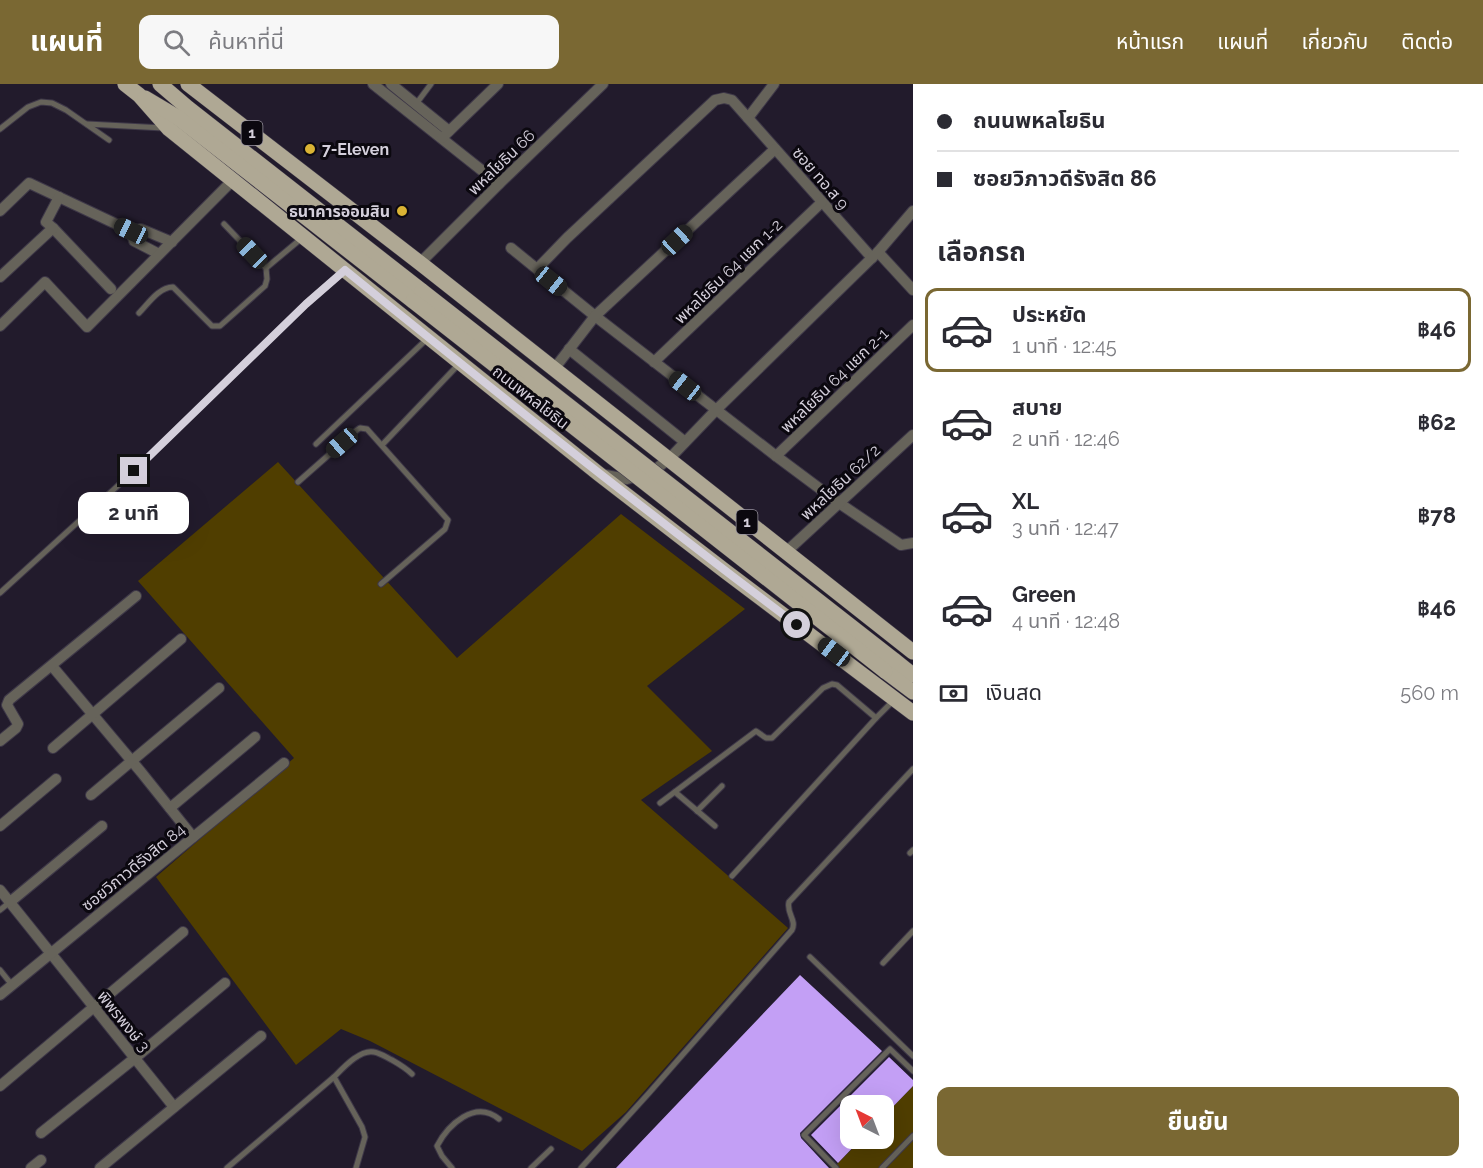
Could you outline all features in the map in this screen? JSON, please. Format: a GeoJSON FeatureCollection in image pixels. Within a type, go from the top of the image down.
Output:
{"type":"FeatureCollection","features":[{"type":"Feature","properties":{"kind":"main road","name":"ถนนพหลโยธิน"},"geometry":{"type":"LineString","coordinates":[[125,84],[177,117],[417,296],[890,665],[913,692]]}},
{"type":"Feature","properties":{"kind":"main road","name":"ถนนพหลโยธิน"},"geometry":{"type":"LineString","coordinates":[[160,84],[417,296]]}},
{"type":"Feature","properties":{"kind":"main road","name":"1"},"geometry":{"type":"LineString","coordinates":[[188,84],[669,458],[913,652]]}},
{"type":"Feature","properties":{"kind":"main road","name":"ถนนพหลโยธิน"},"geometry":{"type":"LineString","coordinates":[[139,95],[169,129],[599,474],[913,713]]}},
{"type":"Feature","properties":{"kind":"main road"},"geometry":{"type":"LineString","coordinates":[[546,431],[583,454],[598,455],[610,447],[618,436],[616,427],[583,392]]}},
{"type":"Feature","properties":{"kind":"main road"},"geometry":{"type":"LineString","coordinates":[[725,571],[691,538],[688,522],[692,514],[703,507],[717,507],[756,529]]}},
{"type":"Feature","properties":{"kind":"main road","name":"ถนนพหลโยธิน"},"geometry":{"type":"LineString","coordinates":[[890,665],[913,675]]}},
{"type":"Feature","properties":{"kind":"street"},"geometry":{"type":"LineString","coordinates":[[373,84],[446,135]]}},
{"type":"Feature","properties":{"kind":"street"},"geometry":{"type":"LineString","coordinates":[[391,84],[416,104],[499,184]]}},
{"type":"Feature","properties":{"kind":"street"},"geometry":{"type":"LineString","coordinates":[[446,135],[498,84]]}},
{"type":"Feature","properties":{"kind":"street","name":"พหลโยธิน 66"},"geometry":{"type":"LineString","coordinates":[[420,263],[603,84]]}},
{"type":"Feature","properties":{"kind":"street"},"geometry":{"type":"LineString","coordinates":[[748,118],[774,84]]}},
{"type":"Feature","properties":{"kind":"street","name":"ซอย ทอ.ส 9"},"geometry":{"type":"LineString","coordinates":[[537,269],[567,238],[715,100],[724,98],[732,100],[822,202],[913,290]]}},
{"type":"Feature","properties":{"kind":"street"},"geometry":{"type":"LineString","coordinates":[[554,369],[595,316],[775,149]]}},
{"type":"Feature","properties":{"kind":"street"},"geometry":{"type":"LineString","coordinates":[[0,326],[45,282],[87,327],[233,180]]}},
{"type":"Feature","properties":{"kind":"street"},"geometry":{"type":"LineString","coordinates":[[0,211],[29,183],[131,231],[141,229],[172,242]]}},
{"type":"Feature","properties":{"kind":"street"},"geometry":{"type":"LineString","coordinates":[[59,197],[46,222],[111,289]]}},
{"type":"Feature","properties":{"kind":"street","name":"พหลโยธิน 64 แยก 1-2"},"geometry":{"type":"LineString","coordinates":[[654,362],[822,202]]}},
{"type":"Feature","properties":{"kind":"street"},"geometry":{"type":"LineString","coordinates":[[599,474],[627,479],[652,472],[669,458],[875,255],[913,211]]}},
{"type":"Feature","properties":{"kind":"street"},"geometry":{"type":"LineString","coordinates":[[0,276],[52,228]]}},
{"type":"Feature","properties":{"kind":"street"},"geometry":{"type":"LineString","coordinates":[[131,231],[134,242],[159,254]]}},
{"type":"Feature","properties":{"kind":"street"},"geometry":{"type":"LineString","coordinates":[[511,248],[654,362],[839,503],[901,545],[913,543]]}},
{"type":"Feature","properties":{"kind":"street","name":"พหลโยธิน 64 แยก 2-1"},"geometry":{"type":"LineString","coordinates":[[776,456],[913,325]]}},
{"type":"Feature","properties":{"kind":"street"},"geometry":{"type":"LineString","coordinates":[[569,349],[685,441]]}},
{"type":"Feature","properties":{"kind":"street","name":"พหลโยธิน 62/2"},"geometry":{"type":"LineString","coordinates":[[786,552],[913,435]]}},
{"type":"Feature","properties":{"kind":"street"},"geometry":{"type":"LineString","coordinates":[[0,741],[16,728],[18,723],[7,705],[9,700],[136,596]]}},
{"type":"Feature","properties":{"kind":"street"},"geometry":{"type":"LineString","coordinates":[[52,748],[181,639]]}},
{"type":"Feature","properties":{"kind":"street"},"geometry":{"type":"LineString","coordinates":[[52,666],[193,837]]}},
{"type":"Feature","properties":{"kind":"street"},"geometry":{"type":"LineString","coordinates":[[91,795],[219,688]]}},
{"type":"Feature","properties":{"kind":"street"},"geometry":{"type":"LineString","coordinates":[[170,808],[255,737]]}},
{"type":"Feature","properties":{"kind":"street","name":"ซอยวิภาวดีรังสิต 84"},"geometry":{"type":"LineString","coordinates":[[0,995],[284,763]]}},
{"type":"Feature","properties":{"kind":"street"},"geometry":{"type":"LineString","coordinates":[[0,826],[56,779]]}},
{"type":"Feature","properties":{"kind":"street"},"geometry":{"type":"LineString","coordinates":[[10,902],[102,826]]}},
{"type":"Feature","properties":{"kind":"street","name":"พิพรพงษ์ 3"},"geometry":{"type":"LineString","coordinates":[[0,890],[174,1107]]}},
{"type":"Feature","properties":{"kind":"street"},"geometry":{"type":"LineString","coordinates":[[0,1086],[183,932]]}},
{"type":"Feature","properties":{"kind":"street"},"geometry":{"type":"LineString","coordinates":[[41,1133],[225,983]]}},
{"type":"Feature","properties":{"kind":"street"},"geometry":{"type":"LineString","coordinates":[[100,1168],[261,1036]]}},
{"type":"Feature","properties":{"kind":"street"},"geometry":{"type":"LineString","coordinates":[[31,1168],[41,1160]]}},
{"type":"Feature","properties":{"kind":"lane"},"geometry":{"type":"LineString","coordinates":[[416,104],[431,84]]}},
{"type":"Feature","properties":{"kind":"lane"},"geometry":{"type":"LineString","coordinates":[[0,129],[27,107],[41,102],[52,103],[109,141]]}},
{"type":"Feature","properties":{"kind":"lane"},"geometry":{"type":"LineString","coordinates":[[85,123],[169,129]]}},
{"type":"Feature","properties":{"kind":"lane"},"geometry":{"type":"LineString","coordinates":[[139,313],[162,290],[172,287],[212,326],[220,326],[265,286],[266,268],[224,224]]}},
{"type":"Feature","properties":{"kind":"lane"},"geometry":{"type":"LineString","coordinates":[[266,268],[304,237]]}},
{"type":"Feature","properties":{"kind":"lane"},"geometry":{"type":"LineString","coordinates":[[0,593],[134,471],[306,304],[345,270]]}},
{"type":"Feature","properties":{"kind":"lane"},"geometry":{"type":"LineString","coordinates":[[316,444],[428,337]]}},
{"type":"Feature","properties":{"kind":"lane"},"geometry":{"type":"LineString","coordinates":[[382,446],[460,363]]}},
{"type":"Feature","properties":{"kind":"lane"},"geometry":{"type":"LineString","coordinates":[[298,482],[360,428],[367,429],[448,520],[445,528],[381,584]]}},
{"type":"Feature","properties":{"kind":"lane"},"geometry":{"type":"LineString","coordinates":[[660,803],[756,731],[766,738],[772,738],[823,688],[832,684],[837,685],[876,718]]}},
{"type":"Feature","properties":{"kind":"lane"},"geometry":{"type":"LineString","coordinates":[[732,876],[894,699]]}},
{"type":"Feature","properties":{"kind":"lane"},"geometry":{"type":"LineString","coordinates":[[580,1168],[792,930],[794,920],[789,912],[789,902],[913,769]]}},
{"type":"Feature","properties":{"kind":"lane"},"geometry":{"type":"LineString","coordinates":[[697,811],[722,786]]}},
{"type":"Feature","properties":{"kind":"lane"},"geometry":{"type":"LineString","coordinates":[[675,792],[716,826]]}},
{"type":"Feature","properties":{"kind":"lane"},"geometry":{"type":"LineString","coordinates":[[0,910],[10,902]]}},
{"type":"Feature","properties":{"kind":"lane"},"geometry":{"type":"LineString","coordinates":[[883,963],[913,931]]}},
{"type":"Feature","properties":{"kind":"lane"},"geometry":{"type":"LineString","coordinates":[[810,957],[913,1056]]}},
{"type":"Feature","properties":{"kind":"lane"},"geometry":{"type":"LineString","coordinates":[[0,970],[12,985]]}},
{"type":"Feature","properties":{"kind":"lane"},"geometry":{"type":"LineString","coordinates":[[836,1168],[804,1135],[890,1048],[913,1071]]}},
{"type":"Feature","properties":{"kind":"lane"},"geometry":{"type":"LineString","coordinates":[[226,1168],[350,1062],[365,1052],[372,1051],[406,1068],[412,1074]]}},
{"type":"Feature","properties":{"kind":"lane"},"geometry":{"type":"LineString","coordinates":[[334,1077],[362,1127],[365,1137],[356,1168]]}},
{"type":"Feature","properties":{"kind":"lane"},"geometry":{"type":"LineString","coordinates":[[452,1168],[437,1146],[451,1126],[473,1112],[482,1112],[499,1119]]}},
{"type":"Feature","properties":{"kind":"lane"},"geometry":{"type":"LineString","coordinates":[[882,1168],[913,1136]]}},
{"type":"Feature","properties":{"kind":"lane"},"geometry":{"type":"LineString","coordinates":[[531,1168],[550,1149]]}},
{"type":"Feature","properties":{"kind":"shaded area"},"geometry":{"type":"Polygon","coordinates":[[[278,462],[457,658],[621,514],[745,609],[647,686],[712,751],[641,800],[788,928],[626,1112],[582,1151],[370,1041],[341,1029],[296,1065],[156,877],[294,758],[138,581],[278,462]]]}},
{"type":"Feature","properties":{"kind":"shaded area"},"geometry":{"type":"Polygon","coordinates":[[[913,1086],[913,1168],[833,1168],[852,1149],[894,1149],[894,1106],[913,1086]]]}},
{"type":"Feature","properties":{"kind":"building"},"geometry":{"type":"Polygon","coordinates":[[[800,975],[882,1051],[800,1133],[801,1138],[829,1168],[616,1168],[800,975]]]}},
{"type":"Feature","properties":{"kind":"building"},"geometry":{"type":"Polygon","coordinates":[[[889,1057],[913,1080],[913,1086],[894,1106],[894,1095],[851,1095],[889,1057]]]}},
{"type":"Feature","properties":{"kind":"building"},"geometry":{"type":"Polygon","coordinates":[[[840,1106],[840,1149],[851,1149],[838,1163],[811,1135],[840,1106]]]}},
{"type":"Feature","properties":{"kind":"place","name":"7-Eleven"},"geometry":{"type":"Point","coordinates":[310,149]}},
{"type":"Feature","properties":{"kind":"place","name":"ธนาคารออมสิน"},"geometry":{"type":"Point","coordinates":[402,211]}},
{"type":"Feature","properties":{"kind":"route"},"geometry":{"type":"LineString","coordinates":[[134,471],[306,304],[345,270],[599,474],[797,625]]}}]}
